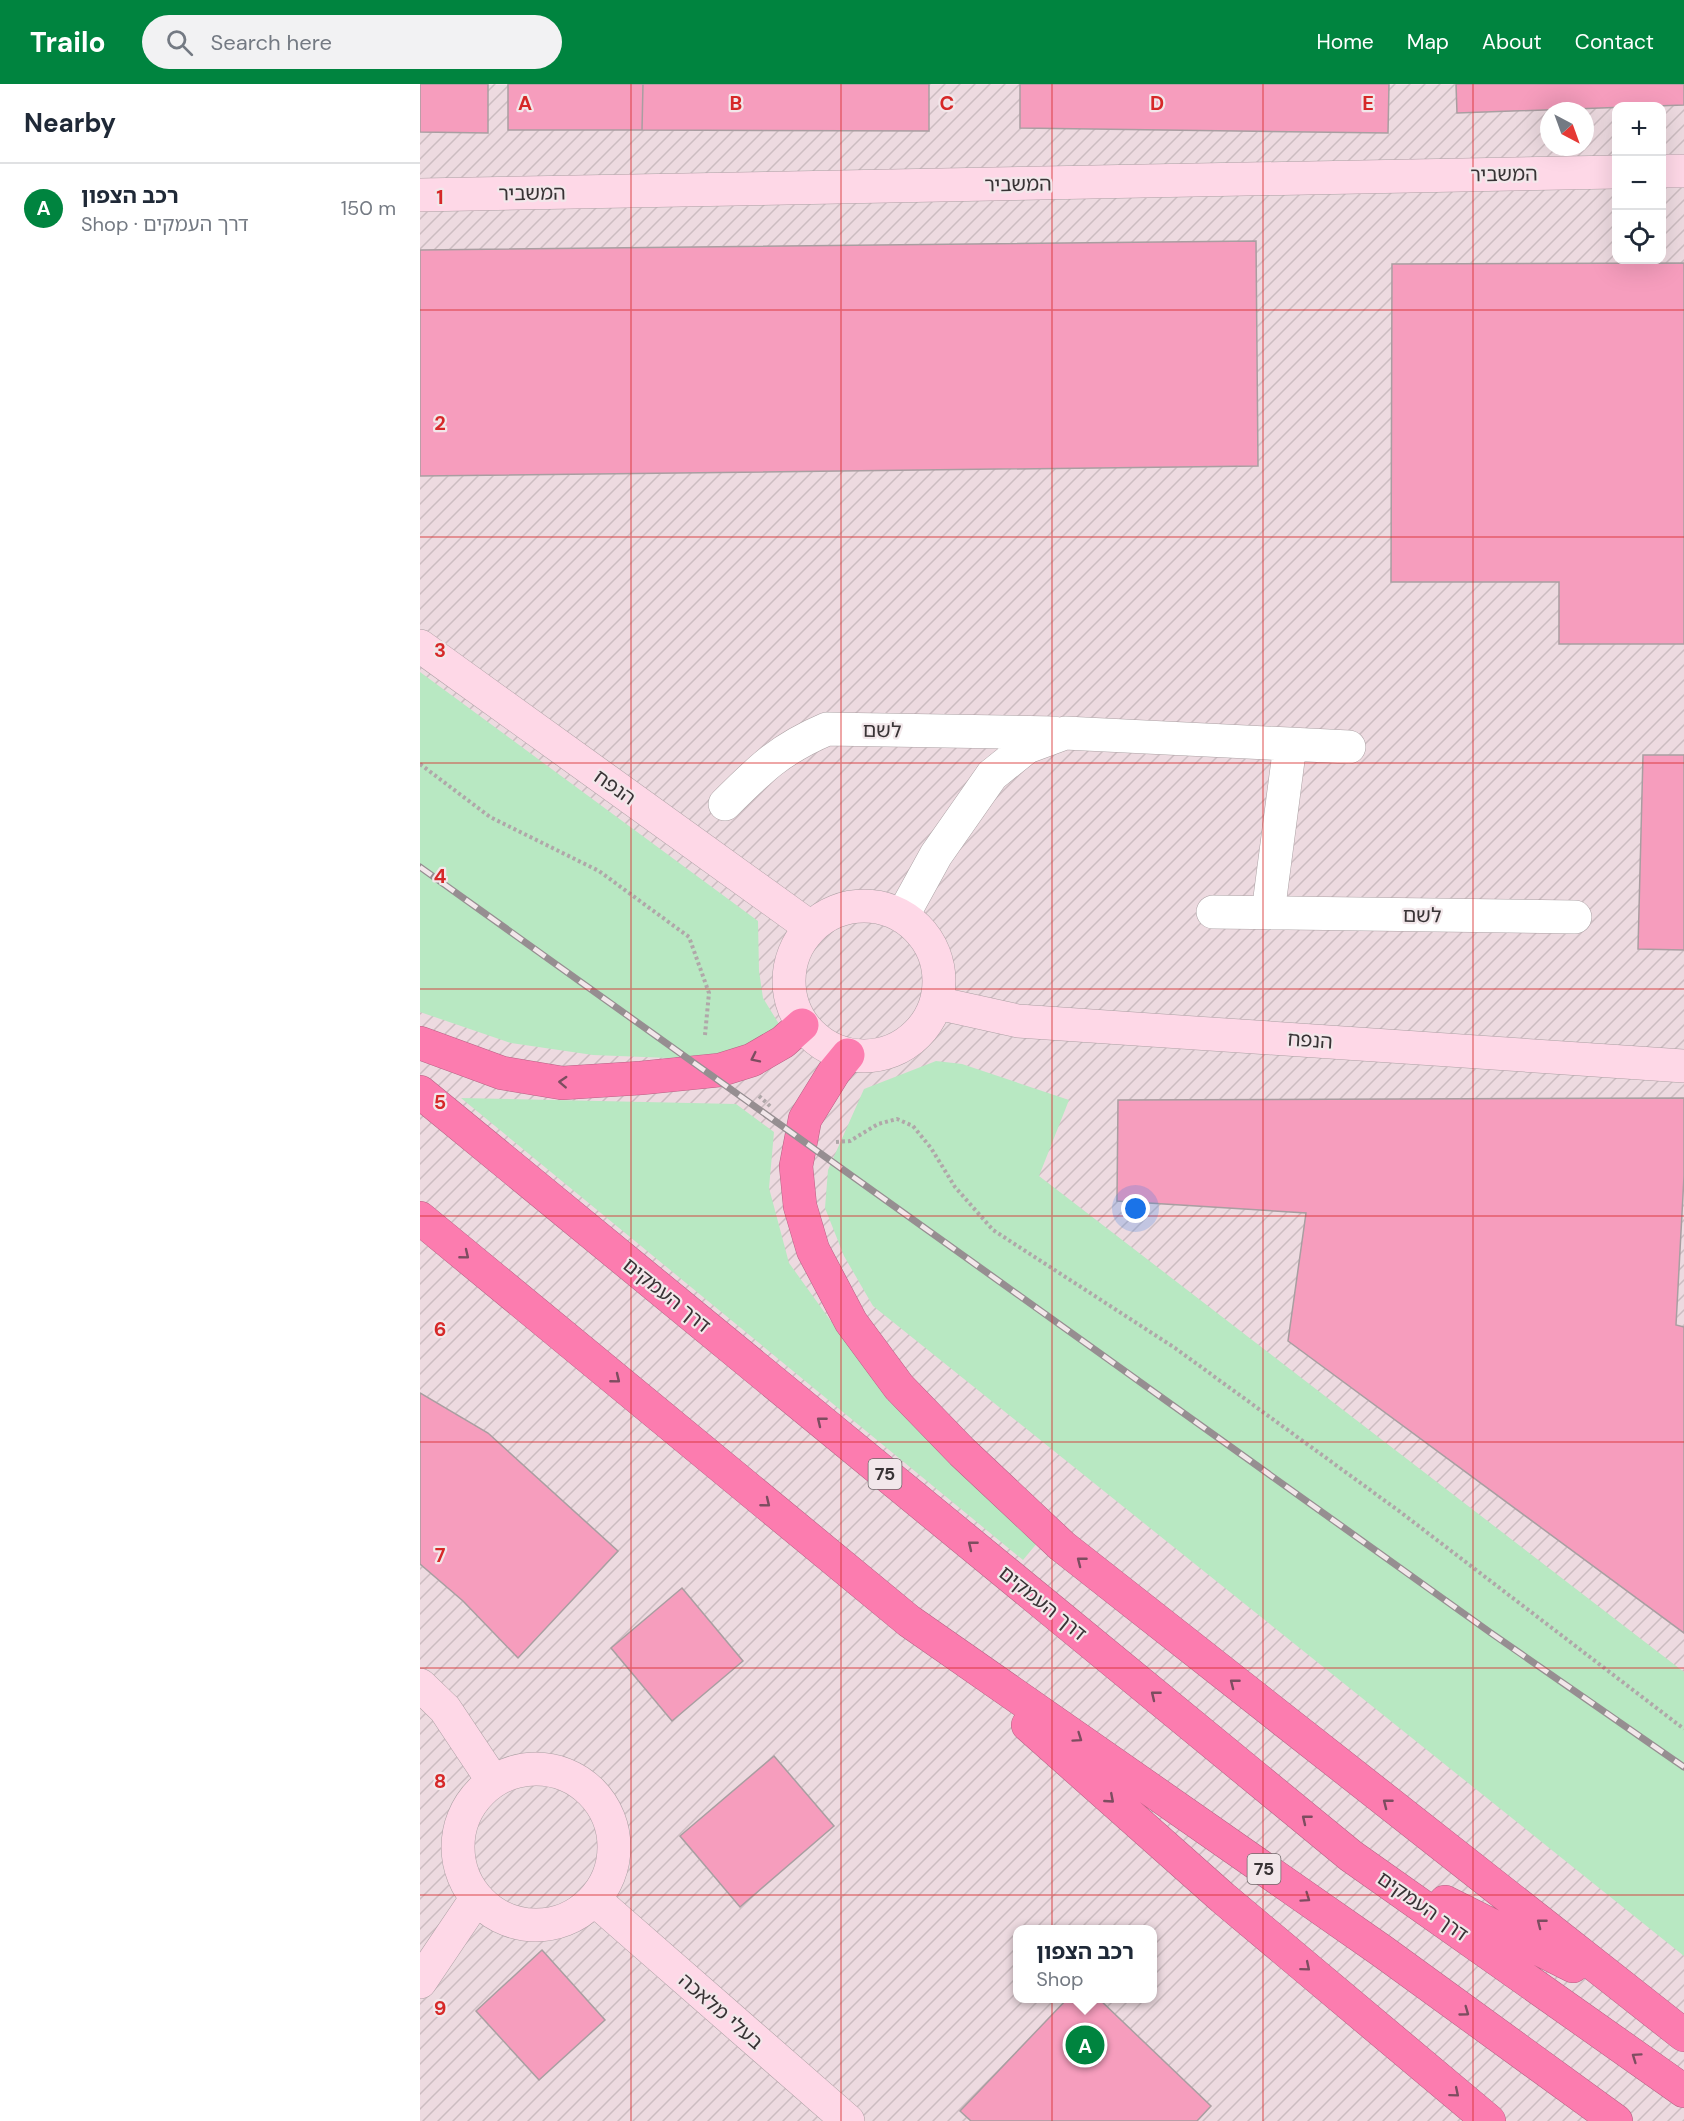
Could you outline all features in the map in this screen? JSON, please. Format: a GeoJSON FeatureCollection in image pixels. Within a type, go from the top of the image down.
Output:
{"type":"FeatureCollection","features":[{"type":"Feature","properties":{"kind":"highway"},"geometry":{"type":"LineString","coordinates":[[420,1043],[502,1072],[562,1083],[720,1070],[752,1060],[783,1042],[802,1025]]}},
{"type":"Feature","properties":{"kind":"highway"},"geometry":{"type":"LineString","coordinates":[[848,1055],[834,1072],[805,1119],[796,1166],[800,1206],[813,1250],[851,1322],[907,1395],[962,1452],[1062,1546],[1684,2035]]}},
{"type":"Feature","properties":{"kind":"highway","name":"דרך העמקים"},"geometry":{"type":"LineString","coordinates":[[420,1092],[1351,1856],[1684,2091]]}},
{"type":"Feature","properties":{"kind":"highway","name":"75"},"geometry":{"type":"LineString","coordinates":[[420,1218],[909,1621],[1382,1952],[1616,2121]]}},
{"type":"Feature","properties":{"kind":"highway"},"geometry":{"type":"LineString","coordinates":[[909,1621],[1223,1898],[1489,2121]]}},
{"type":"Feature","properties":{"kind":"highway"},"geometry":{"type":"LineString","coordinates":[[1351,1856],[1636,1998]]}},
{"type":"Feature","properties":{"kind":"street"},"geometry":{"type":"LineString","coordinates":[[1666,171],[1684,171]]}},
{"type":"Feature","properties":{"kind":"street","name":"המשביר"},"geometry":{"type":"LineString","coordinates":[[420,195],[1612,172]]}},
{"type":"Feature","properties":{"kind":"street","name":"הנפח"},"geometry":{"type":"LineString","coordinates":[[420,646],[810,927]]}},
{"type":"Feature","properties":{"kind":"street","name":"לשם"},"geometry":{"type":"LineString","coordinates":[[725,804],[766,763],[798,741],[827,729],[1065,733],[1349,747]]}},
{"type":"Feature","properties":{"kind":"street","name":"לשם"},"geometry":{"type":"LineString","coordinates":[[903,915],[936,855],[992,775],[1027,747],[1065,733]]}},
{"type":"Feature","properties":{"kind":"street"},"geometry":{"type":"LineString","coordinates":[[1268,913],[1290,745]]}},
{"type":"Feature","properties":{"kind":"street"},"geometry":{"type":"LineString","coordinates":[[855,905],[879,906],[903,915],[922,931],[936,953],[940,977],[937,1003],[927,1023],[912,1040],[893,1051],[870,1056],[848,1055],[830,1048],[802,1025],[793,1006],[789,985],[790,964],[797,944],[810,927],[831,913],[855,905]]}},
{"type":"Feature","properties":{"kind":"street","name":"לשם"},"geometry":{"type":"LineString","coordinates":[[1213,912],[1575,917]]}},
{"type":"Feature","properties":{"kind":"street","name":"הנפח"},"geometry":{"type":"LineString","coordinates":[[937,1003],[1018,1021],[1684,1066]]}},
{"type":"Feature","properties":{"kind":"street"},"geometry":{"type":"LineString","coordinates":[[420,1685],[445,1709],[493,1781]]}},
{"type":"Feature","properties":{"kind":"street"},"geometry":{"type":"LineString","coordinates":[[541,1768],[565,1773],[587,1786],[604,1806],[614,1829],[615,1854],[609,1879],[594,1900],[573,1917],[548,1925],[522,1925],[496,1916],[476,1899],[462,1876],[457,1850],[461,1824],[473,1800],[493,1781],[515,1771],[541,1768]]}},
{"type":"Feature","properties":{"kind":"street"},"geometry":{"type":"LineString","coordinates":[[420,1982],[476,1899]]}},
{"type":"Feature","properties":{"kind":"street","name":"בעלי מלאכה"},"geometry":{"type":"LineString","coordinates":[[594,1900],[848,2121]]}},
{"type":"Feature","properties":{"kind":"path"},"geometry":{"type":"LineString","coordinates":[[420,764],[490,817],[599,871],[689,937],[708,993],[705,1033],[708,1042],[739,1078],[786,1120],[821,1143],[850,1141],[878,1124],[897,1119],[913,1126],[943,1165],[955,1187],[993,1230],[1175,1348],[1399,1512],[1684,1729]]}},
{"type":"Feature","properties":{"kind":"shaded area"},"geometry":{"type":"Polygon","coordinates":[[[420,84],[1684,84],[1684,2121],[420,2121],[420,84]]]}},
{"type":"Feature","properties":{"kind":"green space"},"geometry":{"type":"Polygon","coordinates":[[[420,672],[758,921],[759,971],[763,998],[782,1029],[742,1051],[669,1058],[593,1055],[511,1043],[420,1012],[420,672]]]}},
{"type":"Feature","properties":{"kind":"green space"},"geometry":{"type":"Polygon","coordinates":[[[936,1061],[962,1064],[1069,1100],[1039,1176],[1684,1672],[1684,1956],[873,1306],[844,1256],[825,1208],[828,1170],[864,1089],[936,1061]]]}},
{"type":"Feature","properties":{"kind":"green space"},"geometry":{"type":"Polygon","coordinates":[[[461,1098],[736,1104],[774,1132],[769,1188],[789,1263],[887,1399],[1038,1542],[1023,1560],[461,1098]]]}},
{"type":"Feature","properties":{"kind":"building"},"geometry":{"type":"Polygon","coordinates":[[[420,84],[488,84],[488,133],[420,132],[420,84]]]}},
{"type":"Feature","properties":{"kind":"building"},"geometry":{"type":"Polygon","coordinates":[[[508,84],[643,84],[642,130],[508,130],[508,84]]]}},
{"type":"Feature","properties":{"kind":"building"},"geometry":{"type":"Polygon","coordinates":[[[643,84],[929,84],[929,131],[642,130],[643,84]]]}},
{"type":"Feature","properties":{"kind":"building"},"geometry":{"type":"Polygon","coordinates":[[[1020,84],[1389,84],[1388,133],[1020,128],[1020,84]]]}},
{"type":"Feature","properties":{"kind":"building"},"geometry":{"type":"Polygon","coordinates":[[[1456,84],[1684,84],[1684,105],[1666,106],[1666,102],[1612,102],[1612,108],[1594,108],[1594,102],[1540,102],[1540,110],[1457,113],[1456,84]]]}},
{"type":"Feature","properties":{"kind":"building"},"geometry":{"type":"Polygon","coordinates":[[[1256,241],[1258,466],[420,476],[420,250],[1256,241]]]}},
{"type":"Feature","properties":{"kind":"building"},"geometry":{"type":"Polygon","coordinates":[[[1684,263],[1684,644],[1559,644],[1559,582],[1391,582],[1392,264],[1684,263]]]}},
{"type":"Feature","properties":{"kind":"building"},"geometry":{"type":"Polygon","coordinates":[[[1643,755],[1684,755],[1684,950],[1638,949],[1643,755]]]}},
{"type":"Feature","properties":{"kind":"building"},"geometry":{"type":"Polygon","coordinates":[[[1684,1098],[1684,1176],[1676,1325],[1684,1327],[1684,1633],[1288,1341],[1306,1213],[1117,1201],[1118,1100],[1684,1098]]]}},
{"type":"Feature","properties":{"kind":"building"},"geometry":{"type":"Polygon","coordinates":[[[420,1393],[488,1433],[618,1551],[518,1658],[463,1601],[420,1564],[420,1393]]]}},
{"type":"Feature","properties":{"kind":"building"},"geometry":{"type":"Polygon","coordinates":[[[682,1588],[743,1661],[672,1721],[611,1648],[682,1588]]]}},
{"type":"Feature","properties":{"kind":"building"},"geometry":{"type":"Polygon","coordinates":[[[774,1756],[834,1826],[740,1907],[680,1836],[774,1756]]]}},
{"type":"Feature","properties":{"kind":"building"},"geometry":{"type":"Polygon","coordinates":[[[542,1950],[605,2020],[539,2080],[476,2011],[542,1950]]]}},
{"type":"Feature","properties":{"kind":"building"},"geometry":{"type":"Polygon","coordinates":[[[1063,2003],[1103,2003],[1211,2106],[1197,2121],[971,2121],[960,2111],[1063,2003]]]}},
{"type":"Feature","properties":{"kind":"railway"},"geometry":{"type":"LineString","coordinates":[[420,867],[1491,1633],[1684,1767]]}},
{"type":"Feature","properties":{"kind":"place","name":"רכב הצפון"},"geometry":{"type":"Point","coordinates":[1085,2045]}}]}
